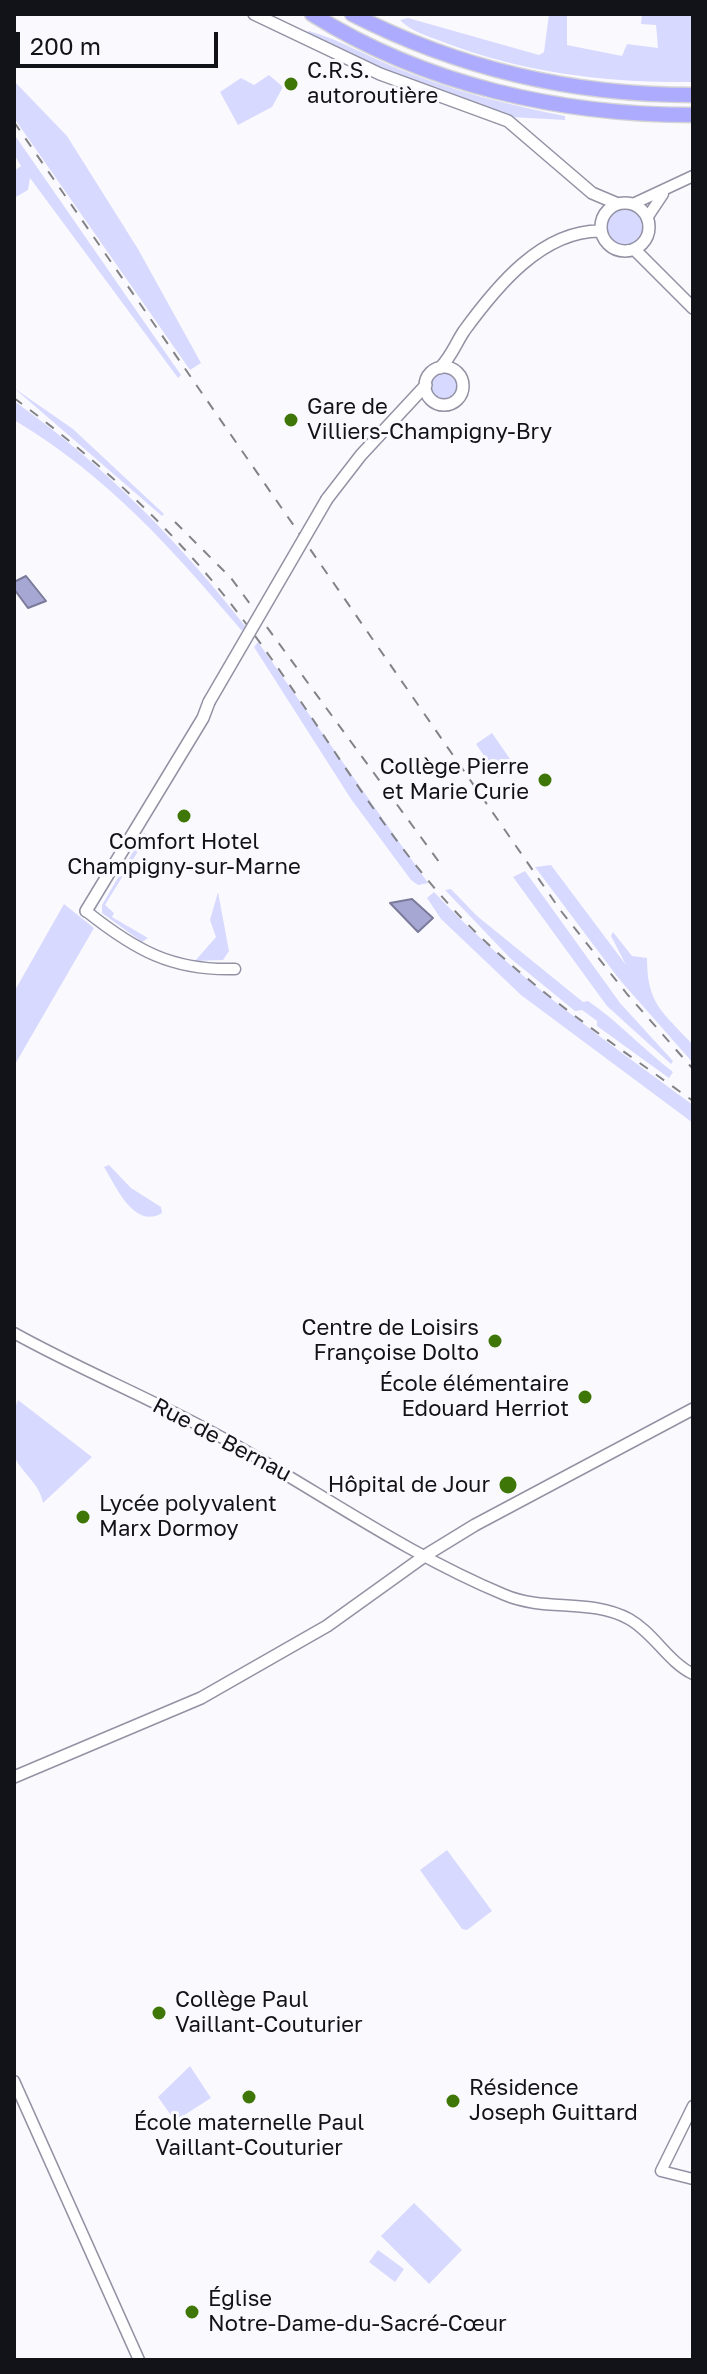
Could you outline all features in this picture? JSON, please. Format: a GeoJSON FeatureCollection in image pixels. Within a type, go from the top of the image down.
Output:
{"type":"FeatureCollection","features":[{"type":"Feature","properties":{"kind":"highway"},"geometry":{"type":"LineString","coordinates":[[312,14],[401,59],[504,94],[602,111],[693,115]]}},
{"type":"Feature","properties":{"kind":"highway"},"geometry":{"type":"LineString","coordinates":[[352,14],[418,45],[508,75],[604,91],[693,95]]}},
{"type":"Feature","properties":{"kind":"main road"},"geometry":{"type":"LineString","coordinates":[[254,14],[380,74],[508,121],[592,193],[618,204],[633,204],[647,218],[649,228],[639,246]]}},
{"type":"Feature","properties":{"kind":"main road"},"geometry":{"type":"LineString","coordinates":[[592,193],[604,215],[601,231],[614,248],[639,246],[693,299]]}},
{"type":"Feature","properties":{"kind":"main road"},"geometry":{"type":"LineString","coordinates":[[604,215],[618,204]]}},
{"type":"Feature","properties":{"kind":"main road"},"geometry":{"type":"LineString","coordinates":[[148,809],[327,499],[361,455],[417,399],[429,376],[440,368],[467,327],[540,249],[567,237],[601,231]]}},
{"type":"Feature","properties":{"kind":"main road"},"geometry":{"type":"LineString","coordinates":[[639,246],[693,308]]}},
{"type":"Feature","properties":{"kind":"main road"},"geometry":{"type":"LineString","coordinates":[[417,399],[431,399],[445,405],[457,400],[463,388],[453,351]]}},
{"type":"Feature","properties":{"kind":"main road"},"geometry":{"type":"LineString","coordinates":[[440,368],[458,374]]}},
{"type":"Feature","properties":{"kind":"main road"},"geometry":{"type":"LineString","coordinates":[[426,385],[431,399]]}},
{"type":"Feature","properties":{"kind":"main road"},"geometry":{"type":"LineString","coordinates":[[86,911],[190,733]]}},
{"type":"Feature","properties":{"kind":"main road"},"geometry":{"type":"LineString","coordinates":[[161,787],[173,762]]}},
{"type":"Feature","properties":{"kind":"main road"},"geometry":{"type":"LineString","coordinates":[[14,1777],[201,1698],[369,1597],[483,1522],[693,1409]]}},
{"type":"Feature","properties":{"kind":"street"},"geometry":{"type":"LineString","coordinates":[[633,204],[693,176]]}},
{"type":"Feature","properties":{"kind":"street"},"geometry":{"type":"LineString","coordinates":[[647,218],[667,189]]}},
{"type":"Feature","properties":{"kind":"street"},"geometry":{"type":"LineString","coordinates":[[86,911],[107,928],[168,963],[194,969],[235,969]]}},
{"type":"Feature","properties":{"kind":"street","name":"Rue de Bernau"},"geometry":{"type":"LineString","coordinates":[[14,1333],[209,1430],[428,1556],[506,1596],[533,1603],[601,1609],[628,1619],[682,1668]]}},
{"type":"Feature","properties":{"kind":"street"},"geometry":{"type":"LineString","coordinates":[[682,1668],[693,1674]]}},
{"type":"Feature","properties":{"kind":"street"},"geometry":{"type":"LineString","coordinates":[[682,1668],[693,1683]]}},
{"type":"Feature","properties":{"kind":"street"},"geometry":{"type":"LineString","coordinates":[[14,2081],[139,2360]]}},
{"type":"Feature","properties":{"kind":"street"},"geometry":{"type":"LineString","coordinates":[[693,2106],[661,2171],[693,2179]]}},
{"type":"Feature","properties":{"kind":"shaded area"},"geometry":{"type":"Polygon","coordinates":[[[549,14],[567,14],[567,45],[622,56],[627,44],[658,48],[656,25],[641,24],[642,14],[693,14],[693,82],[629,81],[535,69],[473,53],[415,31],[400,20],[408,18],[539,55],[544,52],[549,14]]]}},
{"type":"Feature","properties":{"kind":"shaded area"},"geometry":{"type":"Polygon","coordinates":[[[309,31],[440,84],[565,116],[565,120],[510,117],[380,68],[304,34],[309,31]]]}},
{"type":"Feature","properties":{"kind":"shaded area"},"geometry":{"type":"Polygon","coordinates":[[[269,75],[283,87],[272,107],[238,125],[220,92],[241,78],[254,85],[269,75]]]}},
{"type":"Feature","properties":{"kind":"shaded area"},"geometry":{"type":"Polygon","coordinates":[[[14,81],[67,136],[138,249],[201,363],[190,370],[14,118],[14,81]]]}},
{"type":"Feature","properties":{"kind":"shaded area"},"geometry":{"type":"Polygon","coordinates":[[[14,134],[181,375],[178,378],[30,178],[28,190],[14,198],[14,171],[21,166],[14,154],[14,134]]]}},
{"type":"Feature","properties":{"kind":"shaded area"},"geometry":{"type":"Polygon","coordinates":[[[626,207],[640,213],[646,227],[640,241],[626,247],[612,241],[606,227],[612,213],[626,207]]]}},
{"type":"Feature","properties":{"kind":"shaded area"},"geometry":{"type":"Polygon","coordinates":[[[445,372],[455,376],[459,386],[455,396],[445,400],[435,396],[431,386],[435,376],[445,372]]]}},
{"type":"Feature","properties":{"kind":"shaded area"},"geometry":{"type":"Polygon","coordinates":[[[14,388],[73,429],[164,514],[162,516],[14,388]]]}},
{"type":"Feature","properties":{"kind":"shaded area"},"geometry":{"type":"Polygon","coordinates":[[[14,401],[109,477],[138,505],[219,594],[245,626],[242,631],[164,543],[109,490],[80,465],[14,420],[14,401]]]}},
{"type":"Feature","properties":{"kind":"shaded area"},"geometry":{"type":"Polygon","coordinates":[[[26,576],[46,601],[28,608],[14,589],[14,582],[26,576]]]}},
{"type":"Feature","properties":{"kind":"shaded area"},"geometry":{"type":"Polygon","coordinates":[[[258,642],[428,883],[418,885],[411,880],[351,799],[254,647],[258,642]]]}},
{"type":"Feature","properties":{"kind":"shaded area"},"geometry":{"type":"Polygon","coordinates":[[[492,733],[515,766],[498,777],[476,744],[492,733]]]}},
{"type":"Feature","properties":{"kind":"shaded area"},"geometry":{"type":"Polygon","coordinates":[[[144,833],[148,835],[105,905],[114,913],[112,917],[148,938],[142,942],[102,913],[102,905],[144,833]]]}},
{"type":"Feature","properties":{"kind":"shaded area"},"geometry":{"type":"Polygon","coordinates":[[[551,865],[626,965],[611,936],[613,932],[632,956],[647,958],[654,997],[665,1015],[693,1045],[693,1063],[619,979],[535,867],[551,865]]]}},
{"type":"Feature","properties":{"kind":"shaded area"},"geometry":{"type":"Polygon","coordinates":[[[525,871],[620,1003],[673,1061],[671,1064],[607,1006],[513,877],[525,871]]]}},
{"type":"Feature","properties":{"kind":"shaded area"},"geometry":{"type":"Polygon","coordinates":[[[451,889],[477,916],[583,1002],[588,1001],[610,1018],[673,1072],[669,1078],[597,1026],[597,1021],[582,1010],[575,1011],[510,958],[445,890],[451,889]]]}},
{"type":"Feature","properties":{"kind":"shaded area"},"geometry":{"type":"Polygon","coordinates":[[[218,892],[229,951],[223,960],[195,961],[216,937],[210,920],[218,892]]]}},
{"type":"Feature","properties":{"kind":"shaded area"},"geometry":{"type":"Polygon","coordinates":[[[434,892],[526,978],[693,1105],[693,1123],[521,995],[441,919],[427,898],[434,892]]]}},
{"type":"Feature","properties":{"kind":"shaded area"},"geometry":{"type":"Polygon","coordinates":[[[412,899],[433,918],[418,932],[390,903],[412,899]]]}},
{"type":"Feature","properties":{"kind":"shaded area"},"geometry":{"type":"Polygon","coordinates":[[[64,904],[94,928],[14,1066],[14,992],[64,904]]]}},
{"type":"Feature","properties":{"kind":"shaded area"},"geometry":{"type":"Polygon","coordinates":[[[109,1165],[131,1188],[161,1207],[162,1213],[143,1216],[127,1204],[104,1167],[109,1165]]]}},
{"type":"Feature","properties":{"kind":"shaded area"},"geometry":{"type":"Polygon","coordinates":[[[18,1400],[92,1457],[43,1503],[38,1490],[13,1453],[12,1429],[18,1400]]]}},
{"type":"Feature","properties":{"kind":"shaded area"},"geometry":{"type":"Polygon","coordinates":[[[447,1850],[492,1911],[467,1930],[462,1929],[420,1870],[447,1850]]]}},
{"type":"Feature","properties":{"kind":"shaded area"},"geometry":{"type":"Polygon","coordinates":[[[190,2066],[211,2098],[175,2121],[158,2097],[190,2066]]]}},
{"type":"Feature","properties":{"kind":"shaded area"},"geometry":{"type":"Polygon","coordinates":[[[414,2203],[462,2250],[429,2284],[381,2236],[414,2203]]]}},
{"type":"Feature","properties":{"kind":"shaded area"},"geometry":{"type":"Polygon","coordinates":[[[378,2250],[404,2269],[395,2282],[369,2262],[378,2250]]]}},
{"type":"Feature","properties":{"kind":"railway"},"geometry":{"type":"LineString","coordinates":[[14,122],[561,911],[627,994],[693,1069]]}},
{"type":"Feature","properties":{"kind":"railway"},"geometry":{"type":"LineString","coordinates":[[14,398],[109,475],[196,562],[271,658],[386,827],[465,922],[559,1004],[693,1101]]}},
{"type":"Feature","properties":{"kind":"railway"},"geometry":{"type":"LineString","coordinates":[[175,522],[231,578],[442,866]]}},
{"type":"Feature","properties":{"kind":"place","name":"C.R.S. autoroutière"},"geometry":{"type":"Point","coordinates":[291,84]}},
{"type":"Feature","properties":{"kind":"place","name":"Gare de Villiers-Champigny-Bry"},"geometry":{"type":"Point","coordinates":[291,420]}},
{"type":"Feature","properties":{"kind":"place","name":"Collège Pierre et Marie Curie"},"geometry":{"type":"Point","coordinates":[545,780]}},
{"type":"Feature","properties":{"kind":"place","name":"Comfort Hotel Champigny-sur-Marne"},"geometry":{"type":"Point","coordinates":[184,816]}},
{"type":"Feature","properties":{"kind":"place","name":"Centre de Loisirs Françoise Dolto"},"geometry":{"type":"Point","coordinates":[495,1341]}},
{"type":"Feature","properties":{"kind":"place","name":"École élémentaire Edouard Herriot"},"geometry":{"type":"Point","coordinates":[585,1397]}},
{"type":"Feature","properties":{"kind":"place","name":"Hôpital de Jour"},"geometry":{"type":"Point","coordinates":[508,1485]}},
{"type":"Feature","properties":{"kind":"place","name":"Lycée polyvalent Marx Dormoy"},"geometry":{"type":"Point","coordinates":[83,1517]}},
{"type":"Feature","properties":{"kind":"place","name":"Collège Paul Vaillant-Couturier"},"geometry":{"type":"Point","coordinates":[159,2013]}},
{"type":"Feature","properties":{"kind":"place","name":"École maternelle Paul Vaillant-Couturier"},"geometry":{"type":"Point","coordinates":[249,2097]}},
{"type":"Feature","properties":{"kind":"place","name":"Résidence Joseph Guittard"},"geometry":{"type":"Point","coordinates":[453,2101]}},
{"type":"Feature","properties":{"kind":"place","name":"Église Notre-Dame-du-Sacré-Cœur"},"geometry":{"type":"Point","coordinates":[192,2312]}}]}
